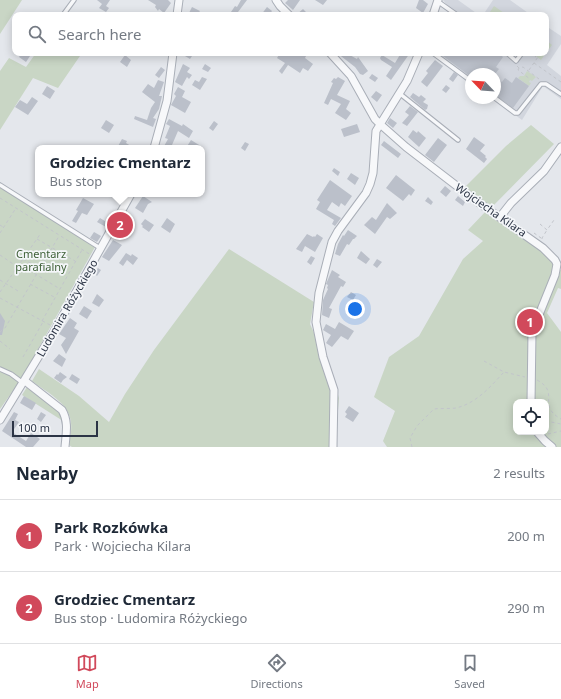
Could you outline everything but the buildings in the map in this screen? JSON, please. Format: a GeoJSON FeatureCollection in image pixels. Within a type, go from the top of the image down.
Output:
{"type":"FeatureCollection","features":[{"type":"Feature","properties":{"kind":"street"},"geometry":{"type":"LineString","coordinates":[[177,12],[178,0]]}},
{"type":"Feature","properties":{"kind":"street"},"geometry":{"type":"LineString","coordinates":[[276,0],[286,12]]}},
{"type":"Feature","properties":{"kind":"street"},"geometry":{"type":"LineString","coordinates":[[434,12],[438,1]]}},
{"type":"Feature","properties":{"kind":"street"},"geometry":{"type":"LineString","coordinates":[[155,145],[167,101],[173,56]]}},
{"type":"Feature","properties":{"kind":"street","name":"Wojciecha Kilara"},"geometry":{"type":"LineString","coordinates":[[333,56],[352,76],[375,119],[380,124],[406,147],[475,200],[543,248],[555,260],[559,268],[532,332],[534,379],[531,399]]}},
{"type":"Feature","properties":{"kind":"street"},"geometry":{"type":"LineString","coordinates":[[333,447],[334,390],[320,346],[316,322],[317,305],[332,242],[338,231],[366,193],[370,184],[373,173],[376,131],[407,81],[418,56]]}},
{"type":"Feature","properties":{"kind":"street"},"geometry":{"type":"LineString","coordinates":[[500,217],[511,203],[544,171],[561,147]]}},
{"type":"Feature","properties":{"kind":"street","name":"Ludomira Różyckiego"},"geometry":{"type":"LineString","coordinates":[[0,420],[24,382],[129,197]]}},
{"type":"Feature","properties":{"kind":"street"},"geometry":{"type":"LineString","coordinates":[[24,382],[62,410],[67,424],[65,447]]}},
{"type":"Feature","properties":{"kind":"street"},"geometry":{"type":"LineString","coordinates":[[539,435],[545,442],[552,447]]}},
{"type":"Feature","properties":{"kind":"lane"},"geometry":{"type":"LineString","coordinates":[[65,12],[74,0]]}},
{"type":"Feature","properties":{"kind":"lane"},"geometry":{"type":"LineString","coordinates":[[438,1],[453,12]]}},
{"type":"Feature","properties":{"kind":"lane"},"geometry":{"type":"LineString","coordinates":[[437,56],[465,77]]}},
{"type":"Feature","properties":{"kind":"lane"},"geometry":{"type":"LineString","coordinates":[[511,56],[516,60],[519,56]]}},
{"type":"Feature","properties":{"kind":"lane"},"geometry":{"type":"LineString","coordinates":[[501,102],[515,113],[518,113],[539,86],[544,83],[561,94]]}},
{"type":"Feature","properties":{"kind":"lane"},"geometry":{"type":"LineString","coordinates":[[399,94],[458,140]]}},
{"type":"Feature","properties":{"kind":"lane"},"geometry":{"type":"LineString","coordinates":[[0,185],[100,248]]}},
{"type":"Feature","properties":{"kind":"lane"},"geometry":{"type":"LineString","coordinates":[[0,369],[24,382]]}},
{"type":"Feature","properties":{"kind":"path"},"geometry":{"type":"LineString","coordinates":[[534,56],[537,58],[528,71],[544,83]]}},
{"type":"Feature","properties":{"kind":"path"},"geometry":{"type":"LineString","coordinates":[[534,63],[561,82]]}},
{"type":"Feature","properties":{"kind":"path"},"geometry":{"type":"LineString","coordinates":[[519,68],[518,70],[530,79]]}},
{"type":"Feature","properties":{"kind":"path"},"geometry":{"type":"LineString","coordinates":[[0,198],[92,256]]}},
{"type":"Feature","properties":{"kind":"path"},"geometry":{"type":"LineString","coordinates":[[0,232],[16,208]]}},
{"type":"Feature","properties":{"kind":"path"},"geometry":{"type":"LineString","coordinates":[[534,233],[542,238],[554,220]]}},
{"type":"Feature","properties":{"kind":"path"},"geometry":{"type":"LineString","coordinates":[[540,224],[547,230]]}},
{"type":"Feature","properties":{"kind":"path"},"geometry":{"type":"LineString","coordinates":[[0,225],[4,227]]}},
{"type":"Feature","properties":{"kind":"path"},"geometry":{"type":"LineString","coordinates":[[0,292],[41,233]]}},
{"type":"Feature","properties":{"kind":"path"},"geometry":{"type":"LineString","coordinates":[[0,332],[5,328],[59,235]]}},
{"type":"Feature","properties":{"kind":"path"},"geometry":{"type":"LineString","coordinates":[[37,238],[76,262]]}},
{"type":"Feature","properties":{"kind":"path"},"geometry":{"type":"LineString","coordinates":[[23,357],[83,250]]}},
{"type":"Feature","properties":{"kind":"path"},"geometry":{"type":"LineString","coordinates":[[0,255],[17,267]]}},
{"type":"Feature","properties":{"kind":"path"},"geometry":{"type":"LineString","coordinates":[[22,259],[34,266]]}},
{"type":"Feature","properties":{"kind":"path"},"geometry":{"type":"LineString","coordinates":[[18,264],[60,289]]}},
{"type":"Feature","properties":{"kind":"path"},"geometry":{"type":"LineString","coordinates":[[0,280],[18,291]]}},
{"type":"Feature","properties":{"kind":"path"},"geometry":{"type":"LineString","coordinates":[[30,284],[56,298]]}},
{"type":"Feature","properties":{"kind":"path"},"geometry":{"type":"LineString","coordinates":[[0,298],[52,326]]}},
{"type":"Feature","properties":{"kind":"path"},"geometry":{"type":"LineString","coordinates":[[0,341],[10,349]]}},
{"type":"Feature","properties":{"kind":"path"},"geometry":{"type":"LineString","coordinates":[[484,361],[504,372],[534,379],[545,384],[551,391]]}},
{"type":"Feature","properties":{"kind":"path"},"geometry":{"type":"LineString","coordinates":[[412,447],[410,438],[417,426],[434,409],[455,408],[466,405],[483,394],[504,372]]}},
{"type":"Feature","properties":{"kind":"path"},"geometry":{"type":"LineString","coordinates":[[551,396],[550,408],[554,415],[561,419]]}},
{"type":"Feature","properties":{"kind":"path"},"geometry":{"type":"LineString","coordinates":[[549,422],[561,424]]}},
{"type":"Feature","properties":{"kind":"path"},"geometry":{"type":"LineString","coordinates":[[549,434],[561,431]]}},
{"type":"Feature","properties":{"kind":"shaded area"},"geometry":{"type":"Polygon","coordinates":[[[443,0],[458,0],[475,12],[448,12],[444,9],[447,5],[443,0]]]}},
{"type":"Feature","properties":{"kind":"shaded area"},"geometry":{"type":"Polygon","coordinates":[[[493,0],[510,0],[527,12],[485,12],[493,0]]]}},
{"type":"Feature","properties":{"kind":"shaded area"},"geometry":{"type":"Polygon","coordinates":[[[549,28],[561,36],[561,44],[547,65],[561,76],[561,99],[543,86],[522,120],[500,104],[501,68],[465,68],[465,78],[435,56],[549,56],[549,28]]]}},
{"type":"Feature","properties":{"kind":"green space"},"geometry":{"type":"Polygon","coordinates":[[[0,0],[22,0],[14,12],[12,12],[12,15],[0,34],[0,0]]]}},
{"type":"Feature","properties":{"kind":"green space"},"geometry":{"type":"Polygon","coordinates":[[[494,6],[503,12],[490,12],[494,6]]]}},
{"type":"Feature","properties":{"kind":"green space"},"geometry":{"type":"Polygon","coordinates":[[[34,56],[80,56],[58,88],[33,78],[0,130],[0,71],[9,58],[26,67],[34,56]]]}},
{"type":"Feature","properties":{"kind":"green space"},"geometry":{"type":"Polygon","coordinates":[[[536,56],[544,56],[541,60],[536,56]]]}},
{"type":"Feature","properties":{"kind":"green space"},"geometry":{"type":"Polygon","coordinates":[[[527,71],[536,77],[532,81],[530,80],[529,82],[531,83],[529,86],[518,78],[520,76],[524,76],[527,71]]]}},
{"type":"Feature","properties":{"kind":"green space"},"geometry":{"type":"Polygon","coordinates":[[[531,125],[554,144],[491,208],[464,188],[506,146],[531,125]]]}},
{"type":"Feature","properties":{"kind":"green space","name":"Cmentarz parafialny"},"geometry":{"type":"Polygon","coordinates":[[[0,186],[95,247],[22,378],[0,409],[0,186]]]}},
{"type":"Feature","properties":{"kind":"green space"},"geometry":{"type":"Polygon","coordinates":[[[486,211],[552,258],[555,269],[561,270],[561,289],[558,288],[547,313],[561,332],[561,447],[387,447],[383,441],[395,411],[374,397],[389,357],[419,336],[463,259],[483,241],[468,230],[486,211]]]}},
{"type":"Feature","properties":{"kind":"green space"},"geometry":{"type":"Polygon","coordinates":[[[229,249],[314,302],[310,324],[331,371],[339,398],[335,447],[72,447],[69,445],[71,428],[70,416],[62,404],[32,381],[39,369],[79,396],[109,422],[125,394],[154,350],[229,249]]]}},
{"type":"Feature","properties":{"kind":"green space"},"geometry":{"type":"Polygon","coordinates":[[[27,387],[53,406],[63,421],[22,395],[27,387]]]}},
{"type":"Feature","properties":{"kind":"place","name":"Grodziec Cmentarz"},"geometry":{"type":"Point","coordinates":[120,225]}},
{"type":"Feature","properties":{"kind":"place","name":"Park Rozkówka"},"geometry":{"type":"Point","coordinates":[530,322]}}]}
